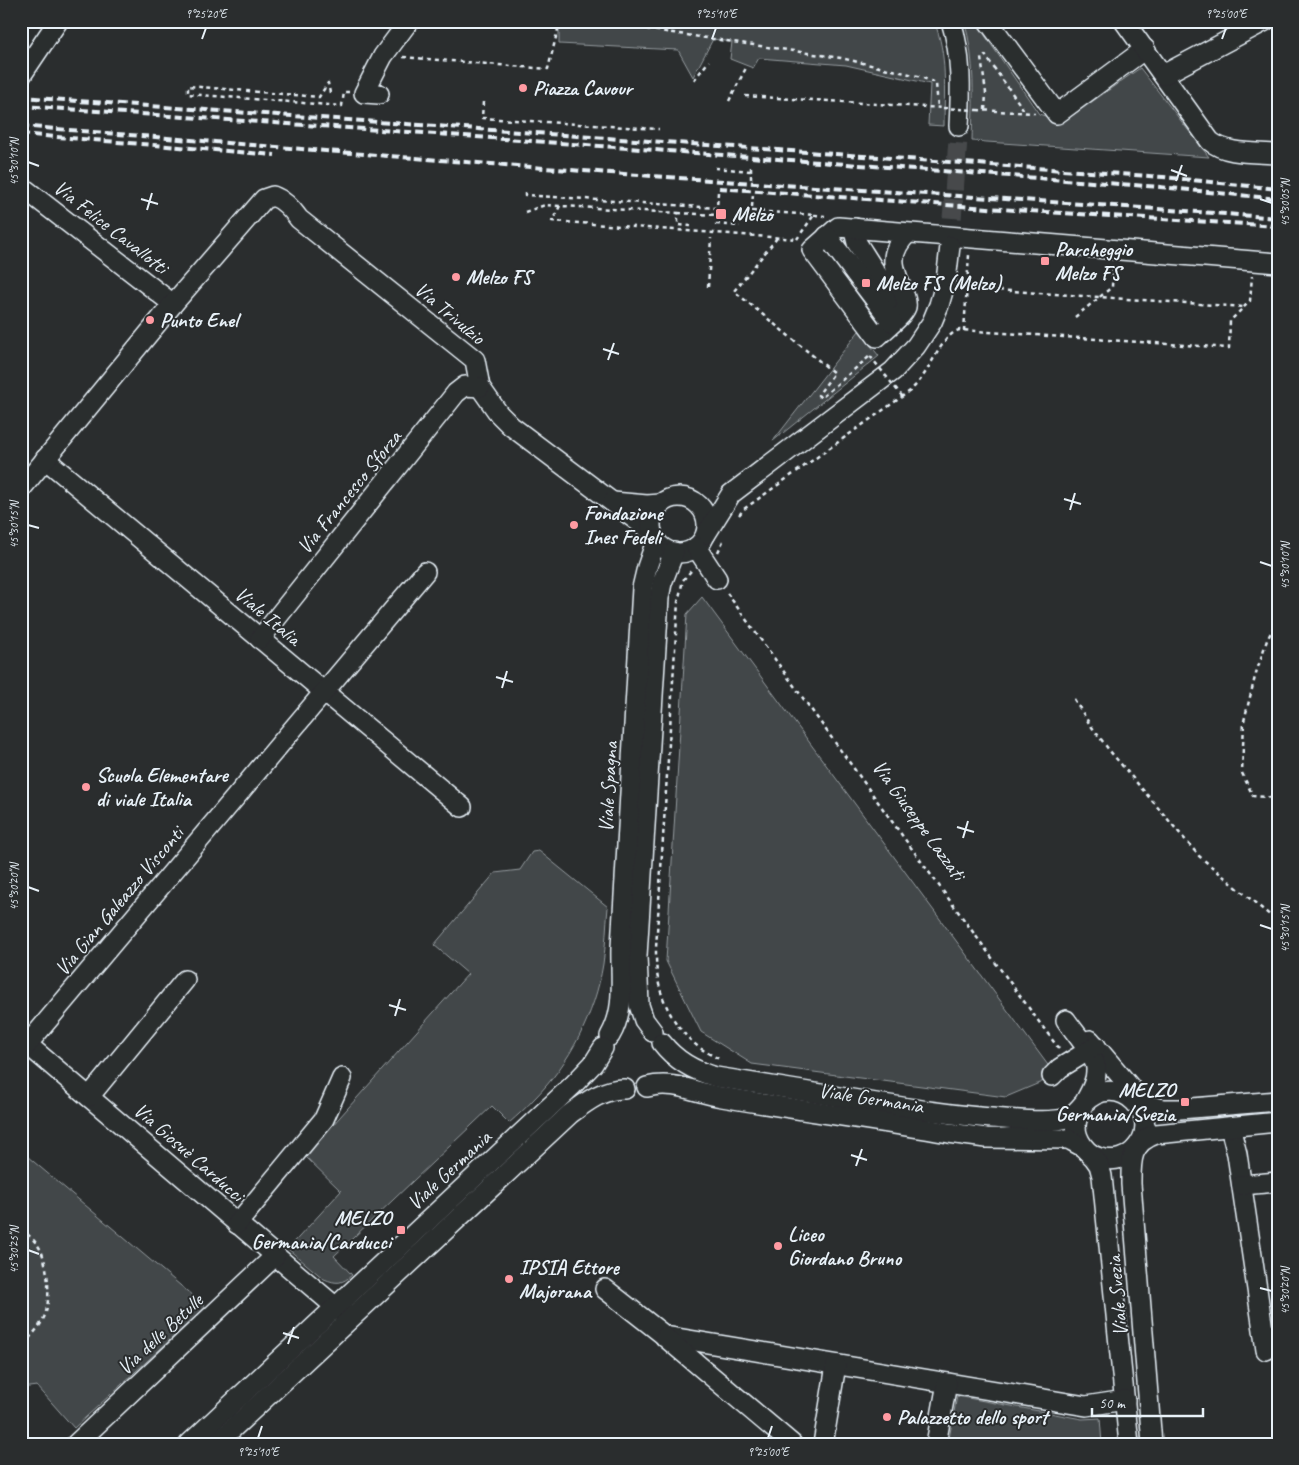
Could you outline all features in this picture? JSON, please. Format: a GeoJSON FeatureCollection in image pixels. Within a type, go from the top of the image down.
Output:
{"type":"FeatureCollection","features":[{"type":"Feature","properties":{"kind":"street"},"geometry":{"type":"LineString","coordinates":[[372,94],[383,56],[409,21]]}},
{"type":"Feature","properties":{"kind":"street"},"geometry":{"type":"LineString","coordinates":[[952,21],[961,74],[960,126]]}},
{"type":"Feature","properties":{"kind":"street"},"geometry":{"type":"LineString","coordinates":[[988,21],[1057,114],[1145,49]]}},
{"type":"Feature","properties":{"kind":"street"},"geometry":{"type":"LineString","coordinates":[[1124,21],[1210,141],[1227,150],[1278,154]]}},
{"type":"Feature","properties":{"kind":"street"},"geometry":{"type":"LineString","coordinates":[[1164,75],[1265,21]]}},
{"type":"Feature","properties":{"kind":"street"},"geometry":{"type":"LineString","coordinates":[[21,76],[55,22]]}},
{"type":"Feature","properties":{"kind":"street","name":"Via Felice Cavallotti"},"geometry":{"type":"LineString","coordinates":[[21,186],[173,304]]}},
{"type":"Feature","properties":{"kind":"street","name":"Via Trivulzio"},"geometry":{"type":"LineString","coordinates":[[173,304],[264,199],[270,196],[277,197],[293,210],[299,219],[475,360],[480,387],[499,414],[512,426],[597,492],[613,502],[654,536]]}},
{"type":"Feature","properties":{"kind":"street"},"geometry":{"type":"LineString","coordinates":[[908,232],[900,241],[893,259],[906,298],[906,304],[904,310],[892,322],[828,236],[838,227],[908,232],[1278,263]]}},
{"type":"Feature","properties":{"kind":"street"},"geometry":{"type":"LineString","coordinates":[[854,228],[858,243],[869,262],[894,298],[906,304]]}},
{"type":"Feature","properties":{"kind":"street"},"geometry":{"type":"LineString","coordinates":[[703,548],[731,494],[893,371],[919,342],[937,311],[946,281],[950,246]]}},
{"type":"Feature","properties":{"kind":"street"},"geometry":{"type":"LineString","coordinates":[[21,489],[173,304]]}},
{"type":"Feature","properties":{"kind":"street","name":"Via Francesco Sforza"},"geometry":{"type":"LineString","coordinates":[[260,639],[456,393],[465,386],[480,387]]}},
{"type":"Feature","properties":{"kind":"street","name":"Viale Italia"},"geometry":{"type":"LineString","coordinates":[[45,459],[462,807]]}},
{"type":"Feature","properties":{"kind":"street"},"geometry":{"type":"LineString","coordinates":[[703,548],[674,552],[664,548],[654,536],[651,522],[654,512],[660,504],[677,496],[703,498],[731,494]]}},
{"type":"Feature","properties":{"kind":"street"},"geometry":{"type":"LineString","coordinates":[[687,498],[697,503],[704,512],[707,523],[703,548],[717,579]]}},
{"type":"Feature","properties":{"kind":"street","name":"Via Trivulzio"},"geometry":{"type":"LineString","coordinates":[[613,502],[660,504]]}},
{"type":"Feature","properties":{"kind":"street","name":"Viale Spagna"},"geometry":{"type":"LineString","coordinates":[[606,1042],[617,1021],[621,1005],[621,947],[642,588],[654,536]]}},
{"type":"Feature","properties":{"kind":"street","name":"Viale Spagna"},"geometry":{"type":"LineString","coordinates":[[657,1037],[644,1020],[639,1005],[637,952],[659,598],[662,583],[674,552]]}},
{"type":"Feature","properties":{"kind":"street","name":"Via Gian Galeazzo Visconti"},"geometry":{"type":"LineString","coordinates":[[23,1045],[425,572]]}},
{"type":"Feature","properties":{"kind":"street"},"geometry":{"type":"LineString","coordinates":[[89,1096],[185,980]]}},
{"type":"Feature","properties":{"kind":"street"},"geometry":{"type":"LineString","coordinates":[[629,1026],[642,1026],[657,1037],[666,1053],[664,1068],[659,1078],[647,1087],[636,1090],[626,1089],[613,1082],[604,1072],[601,1058],[606,1042],[620,1029],[629,1026]]}},
{"type":"Feature","properties":{"kind":"street","name":"Viale Germania"},"geometry":{"type":"LineString","coordinates":[[657,1037],[684,1063],[693,1069],[709,1075],[952,1114],[1012,1120],[1057,1120],[1069,1117],[1083,1104]]}},
{"type":"Feature","properties":{"kind":"street","name":"Viale Germania"},"geometry":{"type":"LineString","coordinates":[[189,1444],[573,1085],[593,1064],[606,1042]]}},
{"type":"Feature","properties":{"kind":"street","name":"Via Giosuè Carducci"},"geometry":{"type":"LineString","coordinates":[[23,1045],[89,1096],[350,1319]]}},
{"type":"Feature","properties":{"kind":"street"},"geometry":{"type":"LineString","coordinates":[[1052,1076],[1068,1062],[1092,1049]]}},
{"type":"Feature","properties":{"kind":"street"},"geometry":{"type":"LineString","coordinates":[[1092,1049],[1096,1074],[1091,1090],[1077,1117],[1076,1127],[1080,1141],[1086,1150],[1100,1158],[1112,1160],[1127,1156],[1149,1137],[1156,1134],[1278,1122]]}},
{"type":"Feature","properties":{"kind":"street"},"geometry":{"type":"LineString","coordinates":[[1092,1049],[1130,1086],[1145,1124],[1143,1137],[1137,1147]]}},
{"type":"Feature","properties":{"kind":"street"},"geometry":{"type":"LineString","coordinates":[[237,1224],[324,1119],[342,1078]]}},
{"type":"Feature","properties":{"kind":"street","name":"Viale Germania"},"geometry":{"type":"LineString","coordinates":[[647,1087],[672,1084],[723,1097],[970,1136],[1018,1139],[1068,1139],[1080,1144],[1086,1150]]}},
{"type":"Feature","properties":{"kind":"street","name":"Viale Germania"},"geometry":{"type":"LineString","coordinates":[[216,1444],[570,1114],[599,1095],[617,1088],[626,1089]]}},
{"type":"Feature","properties":{"kind":"street"},"geometry":{"type":"LineString","coordinates":[[1083,1104],[1095,1095],[1109,1091],[1130,1097],[1136,1103],[1151,1107],[1180,1110],[1278,1101]]}},
{"type":"Feature","properties":{"kind":"street"},"geometry":{"type":"LineString","coordinates":[[1230,1127],[1237,1154],[1266,1350]]}},
{"type":"Feature","properties":{"kind":"street","name":"Viale Svezia"},"geometry":{"type":"LineString","coordinates":[[1137,1147],[1131,1161],[1131,1184],[1152,1444]]}},
{"type":"Feature","properties":{"kind":"street","name":"Viale Svezia"},"geometry":{"type":"LineString","coordinates":[[1086,1150],[1099,1165],[1102,1176],[1116,1401],[1129,1444]]}},
{"type":"Feature","properties":{"kind":"street"},"geometry":{"type":"LineString","coordinates":[[1242,1185],[1278,1182]]}},
{"type":"Feature","properties":{"kind":"street","name":"Via delle Betulle"},"geometry":{"type":"LineString","coordinates":[[76,1444],[275,1256]]}},
{"type":"Feature","properties":{"kind":"street"},"geometry":{"type":"LineString","coordinates":[[605,1289],[665,1336],[792,1444]]}},
{"type":"Feature","properties":{"kind":"street"},"geometry":{"type":"LineString","coordinates":[[665,1336],[1086,1406],[1116,1401]]}},
{"type":"Feature","properties":{"kind":"street"},"geometry":{"type":"LineString","coordinates":[[823,1444],[836,1365]]}},
{"type":"Feature","properties":{"kind":"street"},"geometry":{"type":"LineString","coordinates":[[936,1444],[947,1383]]}},
{"type":"Feature","properties":{"kind":"path"},"geometry":{"type":"LineString","coordinates":[[383,56],[548,68],[560,21]]}},
{"type":"Feature","properties":{"kind":"path"},"geometry":{"type":"LineString","coordinates":[[592,21],[841,58],[918,76],[936,83],[938,108]]}},
{"type":"Feature","properties":{"kind":"path"},"geometry":{"type":"LineString","coordinates":[[985,110],[986,93],[981,58],[985,55],[1026,113]]}},
{"type":"Feature","properties":{"kind":"path"},"geometry":{"type":"LineString","coordinates":[[694,80],[709,61]]}},
{"type":"Feature","properties":{"kind":"path"},"geometry":{"type":"LineString","coordinates":[[729,101],[747,66]]}},
{"type":"Feature","properties":{"kind":"path"},"geometry":{"type":"LineString","coordinates":[[330,93],[328,83],[319,97],[188,86],[188,94],[342,106],[344,92],[372,94]]}},
{"type":"Feature","properties":{"kind":"path"},"geometry":{"type":"LineString","coordinates":[[745,96],[1057,114]]}},
{"type":"Feature","properties":{"kind":"path"},"geometry":{"type":"LineString","coordinates":[[483,102],[482,118],[659,129]]}},
{"type":"Feature","properties":{"kind":"path"},"geometry":{"type":"LineString","coordinates":[[751,166],[751,179]]}},
{"type":"Feature","properties":{"kind":"path"},"geometry":{"type":"LineString","coordinates":[[715,168],[751,171]]}},
{"type":"Feature","properties":{"kind":"path"},"geometry":{"type":"LineString","coordinates":[[525,192],[525,195],[717,208]]}},
{"type":"Feature","properties":{"kind":"path"},"geometry":{"type":"LineString","coordinates":[[718,192],[716,224],[740,226]]}},
{"type":"Feature","properties":{"kind":"path"},"geometry":{"type":"LineString","coordinates":[[753,194],[752,209],[814,215],[797,239],[797,243]]}},
{"type":"Feature","properties":{"kind":"path"},"geometry":{"type":"LineString","coordinates":[[604,200],[604,209]]}},
{"type":"Feature","properties":{"kind":"path"},"geometry":{"type":"LineString","coordinates":[[526,212],[545,205],[717,215]]}},
{"type":"Feature","properties":{"kind":"path"},"geometry":{"type":"LineString","coordinates":[[560,206],[552,221],[797,239]]}},
{"type":"Feature","properties":{"kind":"path"},"geometry":{"type":"LineString","coordinates":[[678,213],[678,225],[691,226]]}},
{"type":"Feature","properties":{"kind":"path"},"geometry":{"type":"LineString","coordinates":[[708,287],[711,238]]}},
{"type":"Feature","properties":{"kind":"path"},"geometry":{"type":"LineString","coordinates":[[777,238],[734,291],[834,372],[818,395],[821,398],[870,356],[902,396]]}},
{"type":"Feature","properties":{"kind":"path"},"geometry":{"type":"LineString","coordinates":[[1075,317],[1112,287],[1114,249]]}},
{"type":"Feature","properties":{"kind":"path"},"geometry":{"type":"LineString","coordinates":[[738,516],[920,381],[946,339],[957,330],[1229,348],[1230,321],[1250,301],[1254,261]]}},
{"type":"Feature","properties":{"kind":"path"},"geometry":{"type":"LineString","coordinates":[[967,288],[1244,307]]}},
{"type":"Feature","properties":{"kind":"path"},"geometry":{"type":"LineString","coordinates":[[698,1047],[671,1015],[658,980],[656,956],[679,595],[684,578],[691,571],[703,548],[712,559],[720,549],[724,538]]}},
{"type":"Feature","properties":{"kind":"path","name":"Via Giuseppe Lazzati"},"geometry":{"type":"LineString","coordinates":[[717,579],[1068,1062]]}},
{"type":"Feature","properties":{"kind":"path"},"geometry":{"type":"LineString","coordinates":[[1278,619],[1267,640],[1256,673],[1244,721],[1242,773],[1253,796],[1278,798]]}},
{"type":"Feature","properties":{"kind":"path"},"geometry":{"type":"LineString","coordinates":[[1074,699],[1109,750],[1199,856],[1278,922]]}},
{"type":"Feature","properties":{"kind":"path"},"geometry":{"type":"LineString","coordinates":[[21,1229],[30,1236],[41,1251],[47,1279],[48,1297],[45,1315],[35,1331],[21,1346]]}},
{"type":"Feature","properties":{"kind":"shaded area"},"geometry":{"type":"Polygon","coordinates":[[[559,21],[746,21],[788,24],[789,21],[934,21],[943,60],[945,86],[944,126],[928,125],[930,84],[846,65],[759,58],[753,68],[730,59],[732,42],[713,39],[693,77],[678,50],[559,44],[559,21]]]}},
{"type":"Feature","properties":{"kind":"shaded area"},"geometry":{"type":"Polygon","coordinates":[[[964,21],[975,21],[1039,114],[1063,122],[1140,68],[1209,157],[972,141],[972,66],[964,21]]]}},
{"type":"Feature","properties":{"kind":"shaded area"},"geometry":{"type":"Polygon","coordinates":[[[859,331],[879,356],[773,441],[859,331]]]}},
{"type":"Feature","properties":{"kind":"shaded area"},"geometry":{"type":"Polygon","coordinates":[[[702,597],[1056,1076],[1006,1097],[752,1064],[701,1032],[666,961],[687,614],[702,597]]]}},
{"type":"Feature","properties":{"kind":"shaded area"},"geometry":{"type":"Polygon","coordinates":[[[539,851],[608,907],[604,957],[599,983],[594,1001],[579,1037],[559,1070],[516,1117],[509,1123],[492,1106],[334,1256],[352,1275],[339,1282],[324,1279],[288,1249],[341,1191],[305,1156],[468,974],[434,945],[495,873],[520,870],[532,852],[539,851]]]}},
{"type":"Feature","properties":{"kind":"shaded area"},"geometry":{"type":"Polygon","coordinates":[[[21,1151],[206,1307],[74,1428],[37,1386],[21,1388],[21,1151]]]}},
{"type":"Feature","properties":{"kind":"shaded area"},"geometry":{"type":"Polygon","coordinates":[[[957,1396],[1082,1419],[1100,1418],[1102,1444],[948,1444],[957,1396]]]}},
{"type":"Feature","properties":{"kind":"tunnel"},"geometry":{"type":"LineString","coordinates":[[950,246],[959,126]]}},
{"type":"Feature","properties":{"kind":"railway"},"geometry":{"type":"LineString","coordinates":[[21,97],[1163,177],[1278,189]]}},
{"type":"Feature","properties":{"kind":"railway"},"geometry":{"type":"LineString","coordinates":[[21,106],[409,132],[1160,187],[1278,199]]}},
{"type":"Feature","properties":{"kind":"railway"},"geometry":{"type":"LineString","coordinates":[[21,126],[623,174],[1278,218]]}},
{"type":"Feature","properties":{"kind":"railway"},"geometry":{"type":"LineString","coordinates":[[21,134],[275,155]]}},
{"type":"Feature","properties":{"kind":"railway"},"geometry":{"type":"LineString","coordinates":[[719,188],[1028,211],[1278,226]]}},
{"type":"Feature","properties":{"kind":"place","name":"Piazza Cavour"},"geometry":{"type":"Point","coordinates":[523,88]}},
{"type":"Feature","properties":{"kind":"place","name":"Melzo"},"geometry":{"type":"Point","coordinates":[721,214]}},
{"type":"Feature","properties":{"kind":"place","name":"Parcheggio Melzo FS"},"geometry":{"type":"Point","coordinates":[1045,261]}},
{"type":"Feature","properties":{"kind":"place","name":"Melzo FS"},"geometry":{"type":"Point","coordinates":[456,277]}},
{"type":"Feature","properties":{"kind":"place","name":"Melzo FS (Melzo)"},"geometry":{"type":"Point","coordinates":[866,283]}},
{"type":"Feature","properties":{"kind":"place","name":"Punto Enel"},"geometry":{"type":"Point","coordinates":[150,320]}},
{"type":"Feature","properties":{"kind":"place","name":"Fondazione Ines Fedeli"},"geometry":{"type":"Point","coordinates":[574,525]}},
{"type":"Feature","properties":{"kind":"place","name":"Scuola Elementare di viale Italia"},"geometry":{"type":"Point","coordinates":[86,787]}},
{"type":"Feature","properties":{"kind":"place","name":"MELZO Germania/Svezia"},"geometry":{"type":"Point","coordinates":[1185,1102]}},
{"type":"Feature","properties":{"kind":"place","name":"MELZO Germania/Carducci"},"geometry":{"type":"Point","coordinates":[401,1230]}},
{"type":"Feature","properties":{"kind":"place","name":"Liceo Giordano Bruno"},"geometry":{"type":"Point","coordinates":[778,1246]}},
{"type":"Feature","properties":{"kind":"place","name":"IPSIA Ettore Majorana"},"geometry":{"type":"Point","coordinates":[509,1279]}},
{"type":"Feature","properties":{"kind":"place","name":"Palazzetto dello sport"},"geometry":{"type":"Point","coordinates":[887,1417]}}]}
